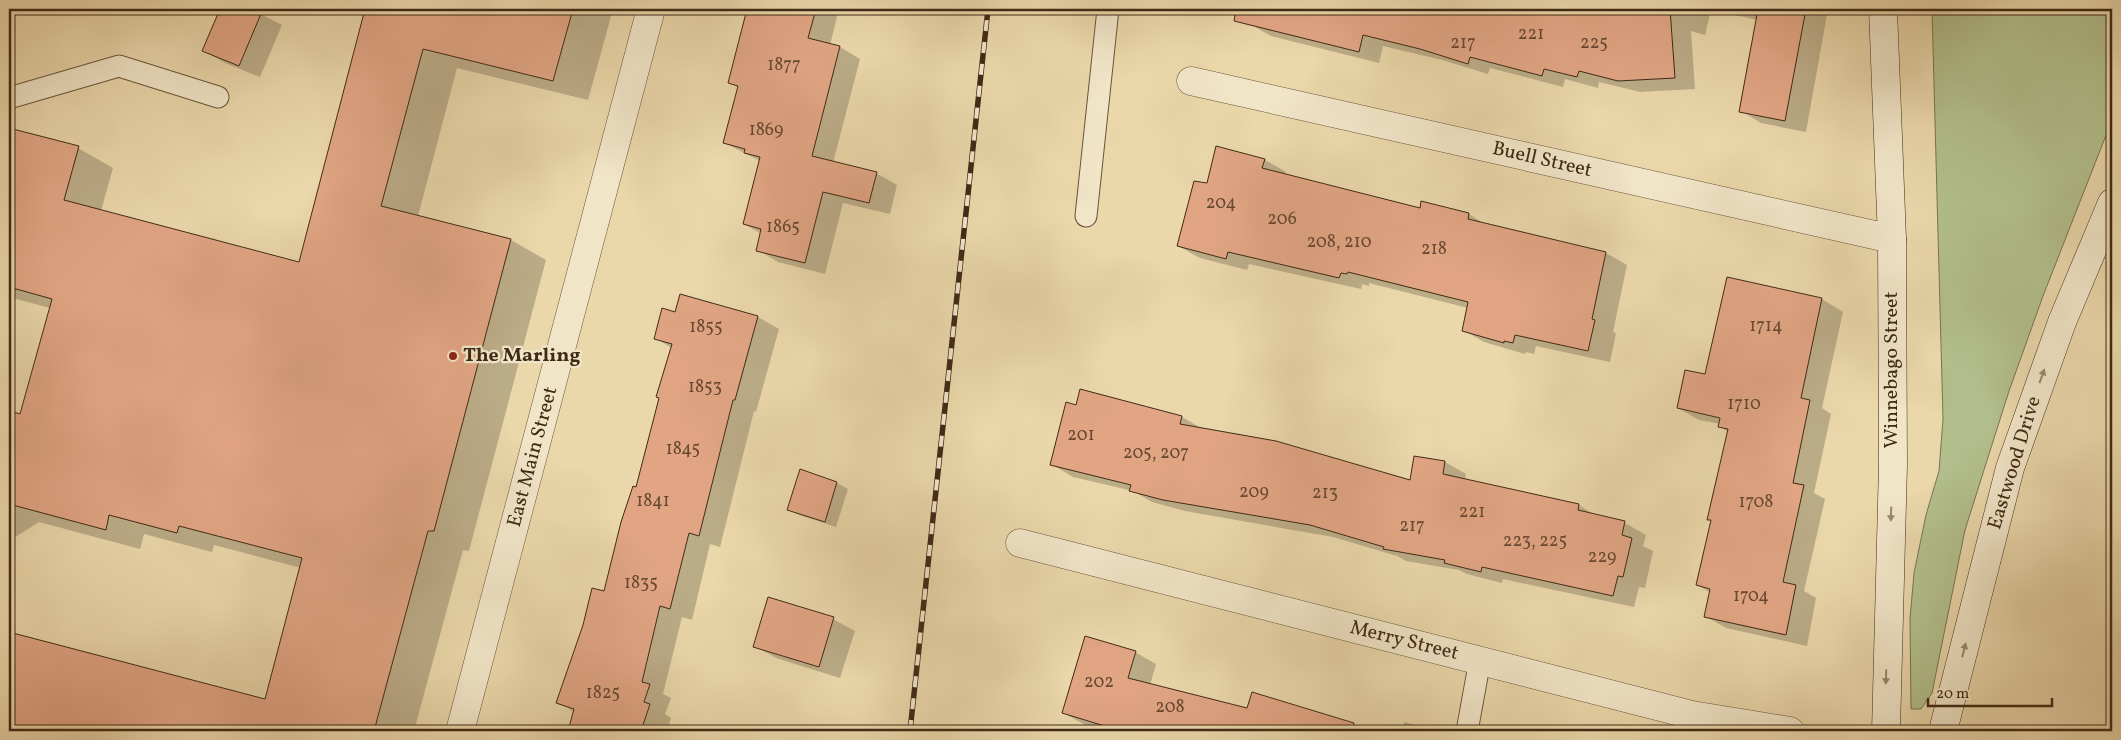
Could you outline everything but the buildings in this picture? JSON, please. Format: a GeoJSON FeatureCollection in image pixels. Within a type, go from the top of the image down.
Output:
{"type":"FeatureCollection","features":[{"type":"Feature","properties":{"kind":"street","name":"East Main Street"},"geometry":{"type":"LineString","coordinates":[[460,731],[651,9]]}},
{"type":"Feature","properties":{"kind":"street","name":"Winnebago Street"},"geometry":{"type":"LineString","coordinates":[[1883,9],[1892,239],[1893,465],[1886,731]]}},
{"type":"Feature","properties":{"kind":"street","name":"Buell Street"},"geometry":{"type":"LineString","coordinates":[[1191,81],[1892,239]]}},
{"type":"Feature","properties":{"kind":"street","name":"Eastwood Drive"},"geometry":{"type":"LineString","coordinates":[[1943,731],[2010,468],[2062,322],[2112,203]]}},
{"type":"Feature","properties":{"kind":"street","name":"Merry Street"},"geometry":{"type":"LineString","coordinates":[[1020,543],[1692,715],[1790,731]]}},
{"type":"Feature","properties":{"kind":"lane"},"geometry":{"type":"LineString","coordinates":[[1086,216],[1108,9]]}},
{"type":"Feature","properties":{"kind":"lane"},"geometry":{"type":"LineString","coordinates":[[9,98],[118,66],[218,97]]}},
{"type":"Feature","properties":{"kind":"lane"},"geometry":{"type":"LineString","coordinates":[[1467,731],[1480,660]]}},
{"type":"Feature","properties":{"kind":"green space"},"geometry":{"type":"Polygon","coordinates":[[[1932,9],[2112,9],[2112,120],[2043,296],[2009,391],[1965,530],[1932,693],[1921,709],[1911,709],[1910,619],[1914,573],[1926,515],[1939,471],[1943,419],[1932,9]]]}},
{"type":"Feature","properties":{"kind":"railway"},"geometry":{"type":"LineString","coordinates":[[910,731],[988,9]]}},
{"type":"Feature","properties":{"kind":"place","name":"The Marling"},"geometry":{"type":"Point","coordinates":[453,356]}}]}
